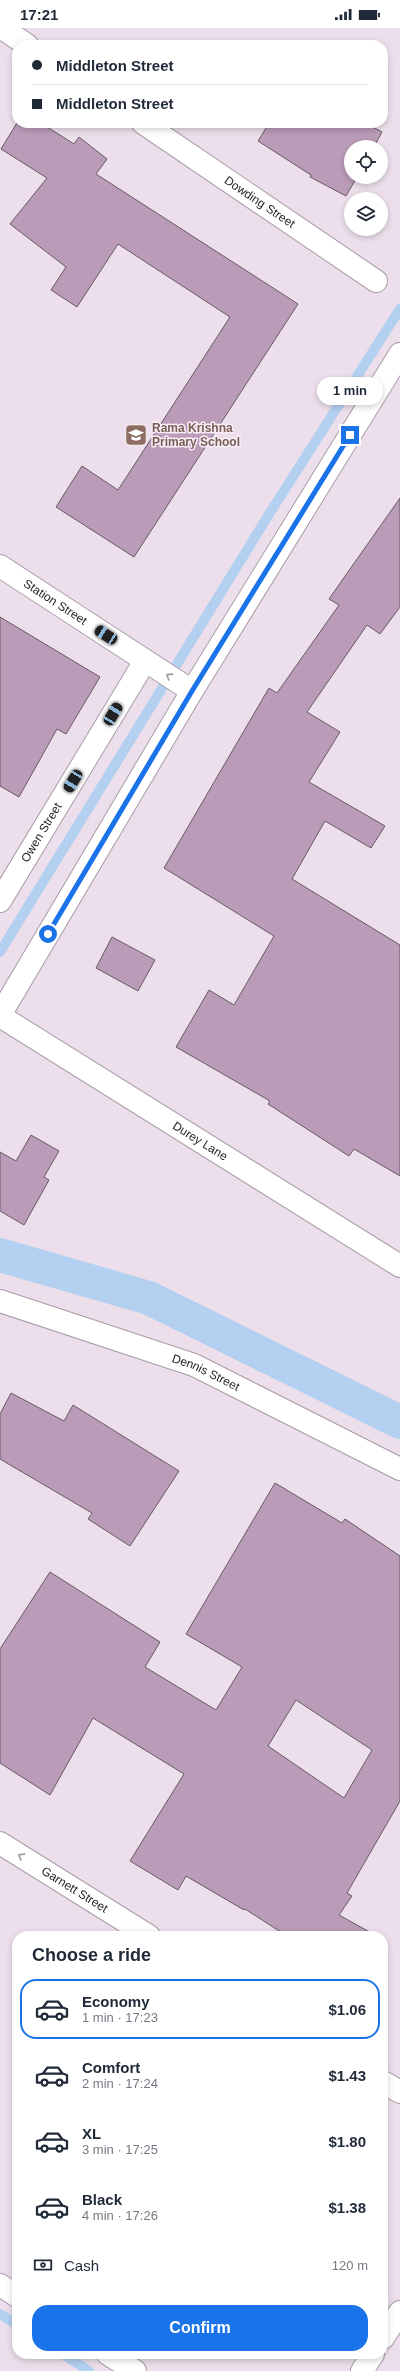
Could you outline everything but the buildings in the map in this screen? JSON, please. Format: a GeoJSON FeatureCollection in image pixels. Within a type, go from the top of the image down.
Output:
{"type":"FeatureCollection","features":[{"type":"Feature","properties":{"kind":"street"},"geometry":{"type":"LineString","coordinates":[[2,28],[20,40]]}},
{"type":"Feature","properties":{"kind":"street","name":"Dowding Street"},"geometry":{"type":"LineString","coordinates":[[149,128],[376,281]]}},
{"type":"Feature","properties":{"kind":"street"},"geometry":{"type":"LineString","coordinates":[[0,1016],[192,691],[400,354]]}},
{"type":"Feature","properties":{"kind":"street","name":"Station Street"},"geometry":{"type":"LineString","coordinates":[[0,566],[192,691]]}},
{"type":"Feature","properties":{"kind":"street","name":"Owen Street"},"geometry":{"type":"LineString","coordinates":[[0,902],[145,661]]}},
{"type":"Feature","properties":{"kind":"street","name":"Durey Lane"},"geometry":{"type":"LineString","coordinates":[[0,1016],[400,1266]]}},
{"type":"Feature","properties":{"kind":"street","name":"Dennis Street"},"geometry":{"type":"LineString","coordinates":[[0,1301],[194,1365],[400,1470]]}},
{"type":"Feature","properties":{"kind":"street","name":"Garnett Street"},"geometry":{"type":"LineString","coordinates":[[0,1843],[141,1931]]}},
{"type":"Feature","properties":{"kind":"street"},"geometry":{"type":"LineString","coordinates":[[388,2085],[400,2092]]}},
{"type":"Feature","properties":{"kind":"street"},"geometry":{"type":"LineString","coordinates":[[0,2285],[12,2293]]}},
{"type":"Feature","properties":{"kind":"street"},"geometry":{"type":"LineString","coordinates":[[388,2330],[400,2312]]}},
{"type":"Feature","properties":{"kind":"street"},"geometry":{"type":"LineString","coordinates":[[116,2359],[135,2371]]}},
{"type":"Feature","properties":{"kind":"street"},"geometry":{"type":"LineString","coordinates":[[362,2371],[370,2359]]}},
{"type":"Feature","properties":{"kind":"waterway"},"geometry":{"type":"LineString","coordinates":[[0,952],[271,511],[400,309]]}},
{"type":"Feature","properties":{"kind":"waterway"},"geometry":{"type":"LineString","coordinates":[[0,1255],[149,1298],[400,1422]]}},
{"type":"Feature","properties":{"kind":"waterway"},"geometry":{"type":"LineString","coordinates":[[0,2314],[12,2322]]}},
{"type":"Feature","properties":{"kind":"waterway"},"geometry":{"type":"LineString","coordinates":[[71,2359],[89,2371]]}},
{"type":"Feature","properties":{"kind":"place","name":"Rama Krishna Primary School"},"geometry":{"type":"Point","coordinates":[136,435]}},
{"type":"Feature","properties":{"kind":"route"},"geometry":{"type":"LineString","coordinates":[[48,934],[192,691],[350,435]]}}]}
